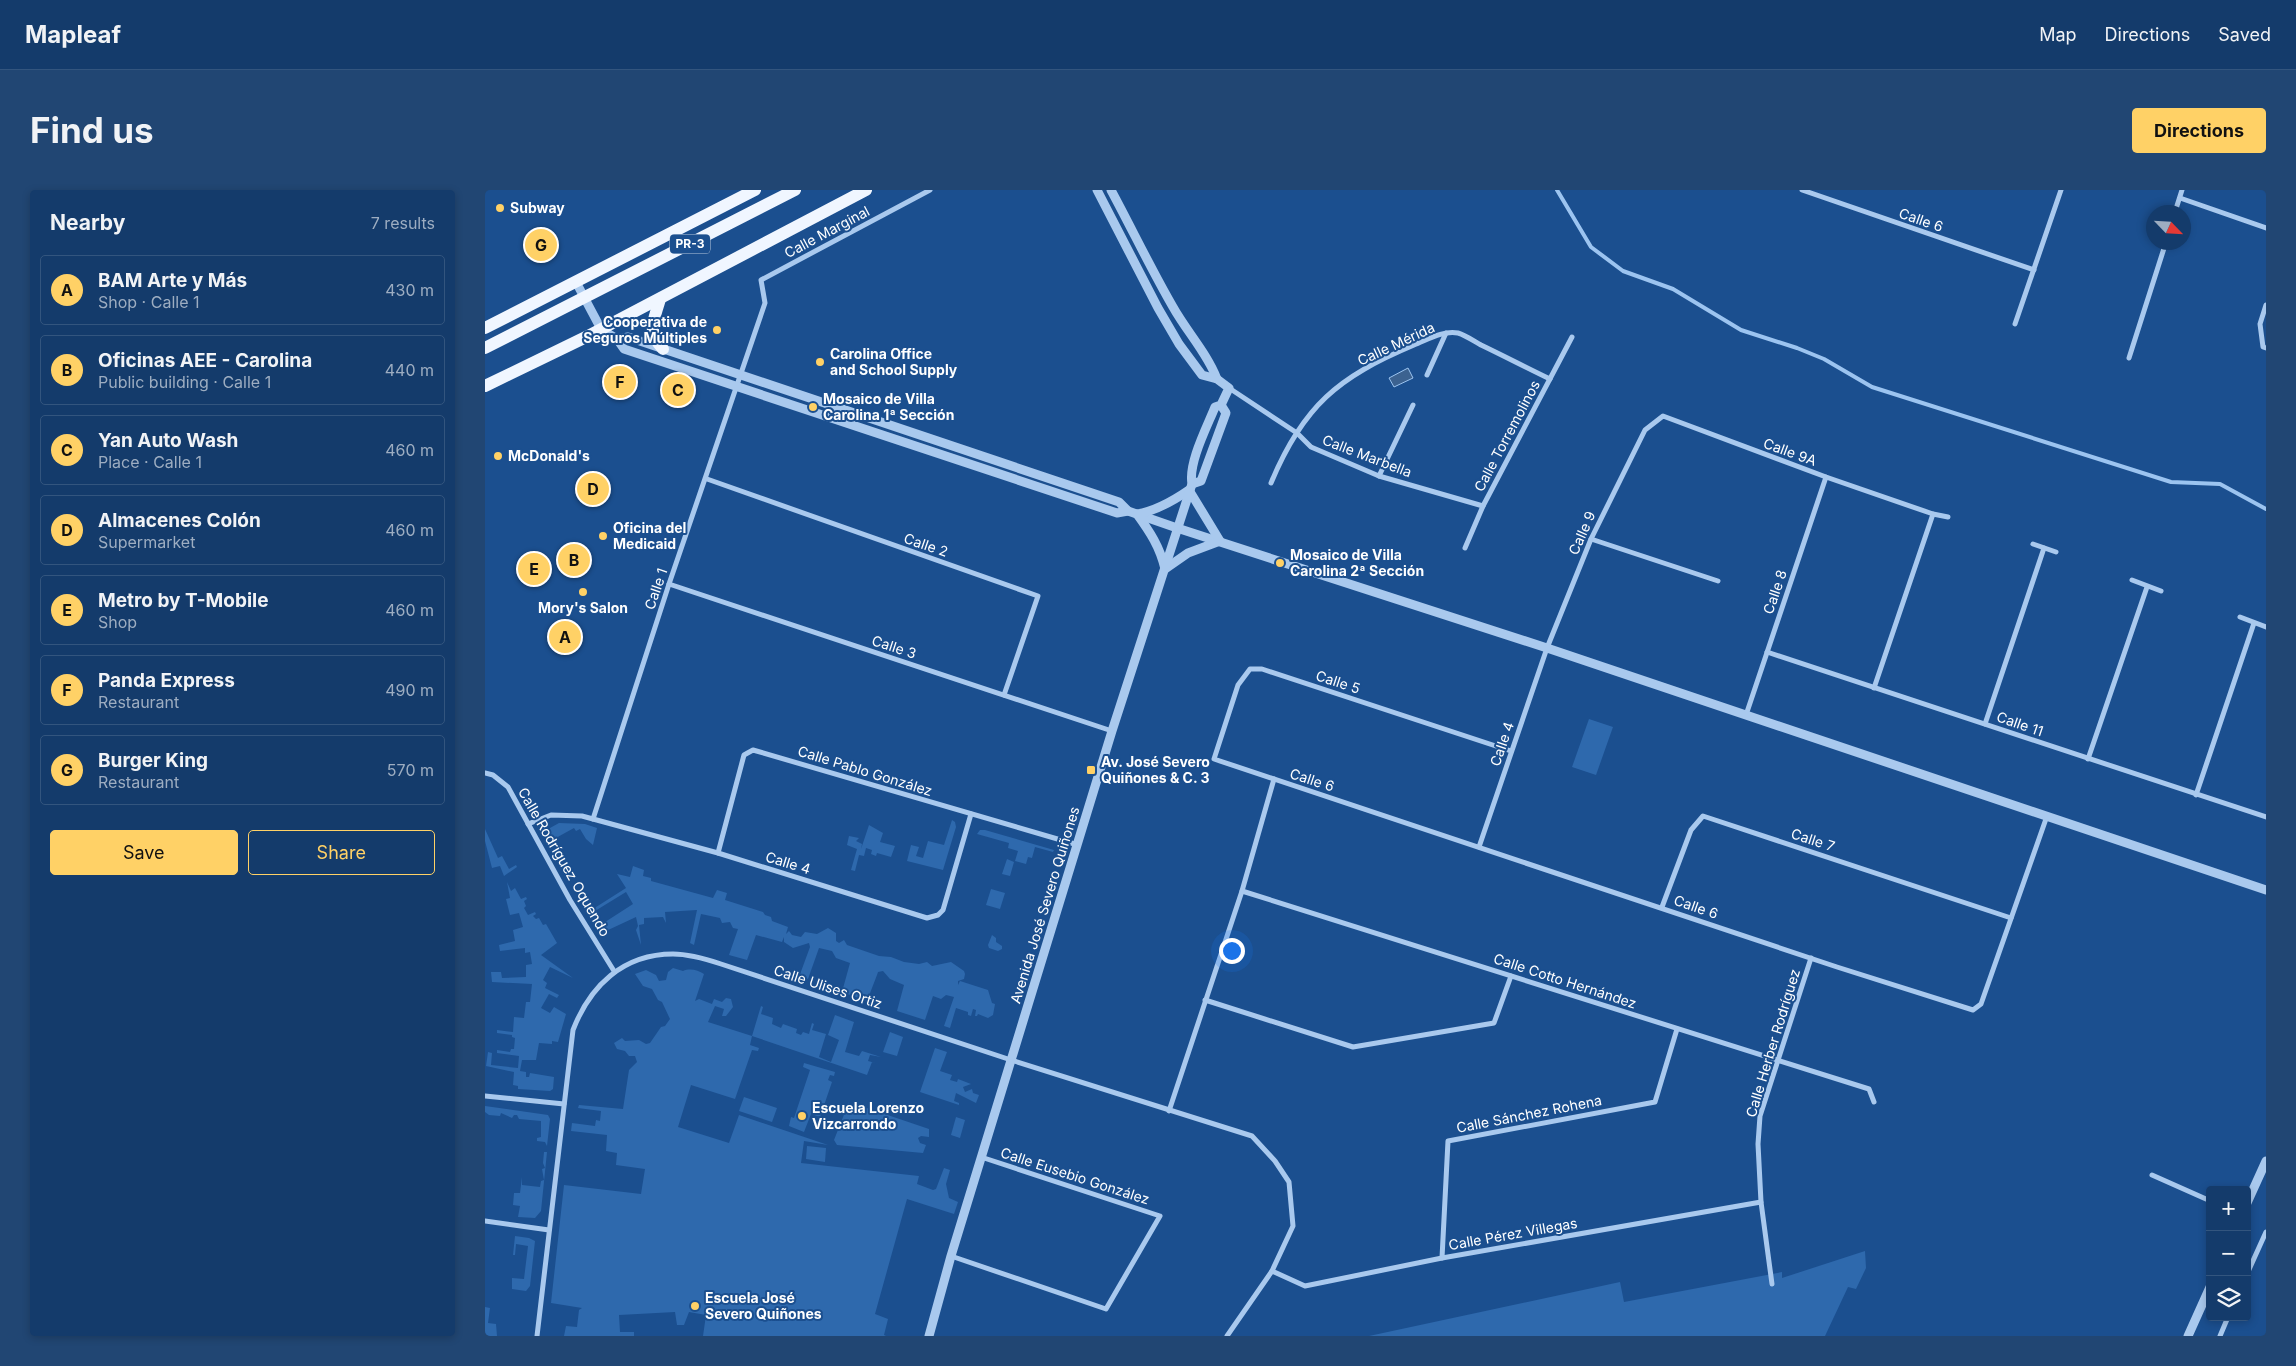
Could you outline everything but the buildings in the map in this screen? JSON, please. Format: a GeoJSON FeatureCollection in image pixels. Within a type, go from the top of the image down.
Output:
{"type":"FeatureCollection","features":[{"type":"Feature","properties":{"kind":"main road"},"geometry":{"type":"LineString","coordinates":[[485,328],[755,190]]}},
{"type":"Feature","properties":{"kind":"main road","name":"PR-3"},"geometry":{"type":"LineString","coordinates":[[485,348],[795,190]]}},
{"type":"Feature","properties":{"kind":"main road","name":"PR-3"},"geometry":{"type":"LineString","coordinates":[[485,386],[601,329],[865,190]]}},
{"type":"Feature","properties":{"kind":"main road"},"geometry":{"type":"LineString","coordinates":[[659,299],[652,326],[653,339],[663,349]]}},
{"type":"Feature","properties":{"kind":"street","name":"Calle Marginal"},"geometry":{"type":"LineString","coordinates":[[761,280],[929,190]]}},
{"type":"Feature","properties":{"kind":"street"},"geometry":{"type":"LineString","coordinates":[[1097,190],[1148,289],[1179,344],[1202,375],[1217,379],[1229,388]]}},
{"type":"Feature","properties":{"kind":"street"},"geometry":{"type":"LineString","coordinates":[[1111,190],[1188,334],[1211,362],[1217,379]]}},
{"type":"Feature","properties":{"kind":"street","name":"Calle 6"},"geometry":{"type":"LineString","coordinates":[[1801,190],[2034,270]]}},
{"type":"Feature","properties":{"kind":"street"},"geometry":{"type":"LineString","coordinates":[[2015,324],[2061,190]]}},
{"type":"Feature","properties":{"kind":"street"},"geometry":{"type":"LineString","coordinates":[[2178,205],[2183,190]]}},
{"type":"Feature","properties":{"kind":"street"},"geometry":{"type":"LineString","coordinates":[[2180,198],[2266,228]]}},
{"type":"Feature","properties":{"kind":"street"},"geometry":{"type":"LineString","coordinates":[[1110,216],[1121,209]]}},
{"type":"Feature","properties":{"kind":"street"},"geometry":{"type":"LineString","coordinates":[[2129,358],[2163,250]]}},
{"type":"Feature","properties":{"kind":"street","name":"Calle 1"},"geometry":{"type":"LineString","coordinates":[[593,819],[669,584],[707,479],[765,303],[761,280]]}},
{"type":"Feature","properties":{"kind":"street"},"geometry":{"type":"LineString","coordinates":[[576,282],[601,329],[617,340],[623,348],[1117,512],[1148,512],[1174,501],[1191,487],[1220,541]]}},
{"type":"Feature","properties":{"kind":"street"},"geometry":{"type":"LineString","coordinates":[[1148,289],[1160,282]]}},
{"type":"Feature","properties":{"kind":"street"},"geometry":{"type":"LineString","coordinates":[[2266,305],[2260,324],[2263,347],[2266,348]]}},
{"type":"Feature","properties":{"kind":"street"},"geometry":{"type":"LineString","coordinates":[[1427,374],[1446,333]]}},
{"type":"Feature","properties":{"kind":"street","name":"Calle Mérida"},"geometry":{"type":"LineString","coordinates":[[1271,483],[1283,454],[1315,406],[1348,379],[1402,350],[1446,333],[1458,333],[1550,379]]}},
{"type":"Feature","properties":{"kind":"street"},"geometry":{"type":"LineString","coordinates":[[617,340],[628,337],[1119,502],[1133,512],[1153,536],[1161,553],[1165,569],[1188,553],[1220,541]]}},
{"type":"Feature","properties":{"kind":"street","name":"Calle Torremolinos"},"geometry":{"type":"LineString","coordinates":[[1465,548],[1483,506],[1572,337]]}},
{"type":"Feature","properties":{"kind":"street","name":"Calle Marbella"},"geometry":{"type":"LineString","coordinates":[[1229,388],[1297,433],[1311,447],[1379,476],[1483,506]]}},
{"type":"Feature","properties":{"kind":"street","name":"Avenida José Severo Quiñones"},"geometry":{"type":"LineString","coordinates":[[929,1336],[981,1156],[1112,732],[1191,487],[1191,475],[1196,459],[1215,407],[1221,405],[1229,388]]}},
{"type":"Feature","properties":{"kind":"street","name":"Avenida José Severo Quiñones"},"geometry":{"type":"LineString","coordinates":[[1191,487],[1201,480],[1226,413],[1221,405]]}},
{"type":"Feature","properties":{"kind":"street"},"geometry":{"type":"LineString","coordinates":[[1379,476],[1413,405]]}},
{"type":"Feature","properties":{"kind":"street","name":"Calle 9A"},"geometry":{"type":"LineString","coordinates":[[1645,430],[1663,416],[1826,477],[1933,514],[1948,517]]}},
{"type":"Feature","properties":{"kind":"street","name":"Calle 9"},"geometry":{"type":"LineString","coordinates":[[1547,648],[1591,538],[1645,430]]}},
{"type":"Feature","properties":{"kind":"street"},"geometry":{"type":"LineString","coordinates":[[1196,459],[1207,462]]}},
{"type":"Feature","properties":{"kind":"street","name":"Calle 8"},"geometry":{"type":"LineString","coordinates":[[1746,715],[1826,477]]}},
{"type":"Feature","properties":{"kind":"street","name":"Calle 2"},"geometry":{"type":"LineString","coordinates":[[707,479],[1038,596],[1004,696]]}},
{"type":"Feature","properties":{"kind":"street"},"geometry":{"type":"LineString","coordinates":[[1133,512],[1547,648],[2266,890]]}},
{"type":"Feature","properties":{"kind":"street"},"geometry":{"type":"LineString","coordinates":[[1874,688],[1933,514]]}},
{"type":"Feature","properties":{"kind":"street"},"geometry":{"type":"LineString","coordinates":[[1591,538],[1718,581]]}},
{"type":"Feature","properties":{"kind":"street"},"geometry":{"type":"LineString","coordinates":[[2033,544],[2056,552]]}},
{"type":"Feature","properties":{"kind":"street"},"geometry":{"type":"LineString","coordinates":[[1985,724],[2044,548]]}},
{"type":"Feature","properties":{"kind":"street"},"geometry":{"type":"LineString","coordinates":[[2133,580],[2161,591]]}},
{"type":"Feature","properties":{"kind":"street","name":"Calle 3"},"geometry":{"type":"LineString","coordinates":[[669,584],[1112,732]]}},
{"type":"Feature","properties":{"kind":"street"},"geometry":{"type":"LineString","coordinates":[[2088,759],[2147,587]]}},
{"type":"Feature","properties":{"kind":"street"},"geometry":{"type":"LineString","coordinates":[[2240,617],[2266,627]]}},
{"type":"Feature","properties":{"kind":"street"},"geometry":{"type":"LineString","coordinates":[[2196,794],[2255,623]]}},
{"type":"Feature","properties":{"kind":"street","name":"Calle 4"},"geometry":{"type":"LineString","coordinates":[[1479,847],[1547,648]]}},
{"type":"Feature","properties":{"kind":"street","name":"Calle 11"},"geometry":{"type":"LineString","coordinates":[[1767,652],[2266,817]]}},
{"type":"Feature","properties":{"kind":"street","name":"Calle 5"},"geometry":{"type":"LineString","coordinates":[[1214,759],[1238,685],[1251,669],[1262,669],[1511,751]]}},
{"type":"Feature","properties":{"kind":"street","name":"Calle Pablo González"},"geometry":{"type":"LineString","coordinates":[[718,853],[743,755],[753,750],[1078,845]]}},
{"type":"Feature","properties":{"kind":"street","name":"Calle 6"},"geometry":{"type":"LineString","coordinates":[[1214,759],[1973,1010],[1981,1004],[2047,816]]}},
{"type":"Feature","properties":{"kind":"street","name":"Calle Rodríguez Oquendo"},"geometry":{"type":"LineString","coordinates":[[485,773],[493,775],[508,787],[570,900],[614,971]]}},
{"type":"Feature","properties":{"kind":"street"},"geometry":{"type":"LineString","coordinates":[[1169,1111],[1242,891],[1274,779]]}},
{"type":"Feature","properties":{"kind":"street","name":"Calle 4"},"geometry":{"type":"LineString","coordinates":[[528,824],[543,817],[573,814],[718,853],[927,918],[933,917],[943,910],[971,814]]}},
{"type":"Feature","properties":{"kind":"street","name":"Calle 7"},"geometry":{"type":"LineString","coordinates":[[1662,907],[1691,830],[1703,816],[2011,918]]}},
{"type":"Feature","properties":{"kind":"street","name":"Calle Cotto Hernández"},"geometry":{"type":"LineString","coordinates":[[1242,891],[1869,1089],[1874,1102]]}},
{"type":"Feature","properties":{"kind":"street","name":"Calle Ulises Ortiz"},"geometry":{"type":"LineString","coordinates":[[537,1336],[573,1030],[580,1012],[597,986],[614,971],[653,955],[674,954],[695,956],[1011,1060],[1252,1136],[1275,1161],[1289,1182],[1293,1226],[1272,1271],[1227,1336]]}},
{"type":"Feature","properties":{"kind":"street","name":"Calle Herber Rodríguez"},"geometry":{"type":"LineString","coordinates":[[1772,1284],[1761,1202],[1758,1144],[1760,1116],[1776,1060],[1811,958]]}},
{"type":"Feature","properties":{"kind":"street"},"geometry":{"type":"LineString","coordinates":[[1205,1000],[1353,1046],[1494,1023],[1511,976]]}},
{"type":"Feature","properties":{"kind":"street","name":"Calle Sánchez Rohena"},"geometry":{"type":"LineString","coordinates":[[1442,1258],[1447,1141],[1655,1102],[1677,1028]]}},
{"type":"Feature","properties":{"kind":"street"},"geometry":{"type":"LineString","coordinates":[[485,1096],[564,1104]]}},
{"type":"Feature","properties":{"kind":"street","name":"Calle Eusebio González"},"geometry":{"type":"LineString","coordinates":[[951,1256],[1105,1309],[1160,1216],[981,1156]]}},
{"type":"Feature","properties":{"kind":"street"},"geometry":{"type":"LineString","coordinates":[[2251,1193],[2266,1161]]}},
{"type":"Feature","properties":{"kind":"street"},"geometry":{"type":"LineString","coordinates":[[2152,1175],[2205,1199]]}},
{"type":"Feature","properties":{"kind":"street","name":"Calle Pérez Villegas"},"geometry":{"type":"LineString","coordinates":[[1272,1271],[1305,1286],[1442,1258],[1761,1202]]}},
{"type":"Feature","properties":{"kind":"street"},"geometry":{"type":"LineString","coordinates":[[485,1221],[549,1230]]}},
{"type":"Feature","properties":{"kind":"street"},"geometry":{"type":"LineString","coordinates":[[2251,1265],[2266,1232]]}},
{"type":"Feature","properties":{"kind":"street"},"geometry":{"type":"LineString","coordinates":[[2189,1336],[2206,1296]]}},
{"type":"Feature","properties":{"kind":"street"},"geometry":{"type":"LineString","coordinates":[[2219,1336],[2226,1321]]}},
{"type":"Feature","properties":{"kind":"shaded area"},"geometry":{"type":"Polygon","coordinates":[[[1408,368],[1413,378],[1394,387],[1389,378],[1408,368]]]}},
{"type":"Feature","properties":{"kind":"shaded area"},"geometry":{"type":"Polygon","coordinates":[[[1589,719],[1613,727],[1596,775],[1572,767],[1589,719]]]}},
{"type":"Feature","properties":{"kind":"shaded area"},"geometry":{"type":"Polygon","coordinates":[[[952,820],[955,822],[956,827],[943,870],[907,861],[911,845],[919,847],[916,856],[923,858],[928,841],[944,845],[952,820]]]}},
{"type":"Feature","properties":{"kind":"shaded area"},"geometry":{"type":"Polygon","coordinates":[[[559,823],[585,824],[597,828],[593,845],[586,839],[580,829],[576,831],[574,828],[554,839],[559,853],[548,834],[550,828],[559,823]]]}},
{"type":"Feature","properties":{"kind":"shaded area"},"geometry":{"type":"Polygon","coordinates":[[[869,825],[883,833],[880,842],[895,846],[891,857],[877,853],[876,856],[871,854],[872,850],[866,848],[864,856],[859,855],[855,871],[851,870],[857,849],[847,845],[849,836],[859,838],[856,841],[862,844],[861,849],[869,825]]]}},
{"type":"Feature","properties":{"kind":"shaded area"},"geometry":{"type":"Polygon","coordinates":[[[485,829],[498,858],[502,856],[509,869],[516,865],[517,867],[504,876],[500,866],[492,868],[485,841],[485,829]]]}},
{"type":"Feature","properties":{"kind":"shaded area"},"geometry":{"type":"Polygon","coordinates":[[[980,830],[1054,850],[1053,852],[1035,847],[1032,858],[1028,857],[1026,864],[1015,861],[1018,851],[1008,848],[1009,843],[977,834],[980,830]]]}},
{"type":"Feature","properties":{"kind":"shaded area"},"geometry":{"type":"Polygon","coordinates":[[[1007,859],[1014,862],[1010,876],[1002,874],[1007,859]]]}},
{"type":"Feature","properties":{"kind":"shaded area"},"geometry":{"type":"Polygon","coordinates":[[[633,866],[644,870],[643,876],[651,878],[651,881],[713,898],[717,890],[727,893],[725,900],[763,912],[771,917],[772,921],[788,927],[786,934],[789,931],[792,935],[801,937],[805,932],[817,934],[828,928],[836,933],[836,941],[839,943],[844,940],[847,945],[879,956],[919,964],[927,962],[932,966],[951,962],[964,971],[965,974],[964,979],[958,981],[958,985],[960,981],[988,990],[992,1003],[995,1004],[993,1015],[988,1018],[978,1014],[975,1016],[976,1010],[973,1009],[971,1016],[968,1015],[968,1012],[956,1008],[950,1028],[944,1026],[954,997],[946,995],[941,999],[933,996],[925,1020],[897,1011],[904,985],[890,979],[883,971],[878,972],[867,1001],[842,992],[850,963],[836,958],[832,951],[819,948],[808,979],[799,977],[810,947],[809,943],[793,948],[784,942],[784,937],[782,942],[756,935],[747,960],[729,955],[738,929],[733,928],[730,922],[722,923],[720,918],[701,914],[694,945],[690,943],[697,910],[665,912],[666,923],[663,917],[644,918],[644,924],[639,925],[641,945],[636,930],[638,926],[636,917],[606,931],[602,924],[633,904],[626,892],[595,911],[593,909],[626,888],[617,874],[630,877],[633,866]]]}},
{"type":"Feature","properties":{"kind":"shaded area"},"geometry":{"type":"Polygon","coordinates":[[[507,882],[511,891],[515,888],[521,899],[526,897],[527,899],[524,901],[526,906],[524,908],[528,915],[535,912],[536,914],[533,916],[536,919],[539,918],[543,925],[546,924],[557,943],[541,955],[573,978],[550,967],[543,980],[547,983],[545,988],[559,995],[557,998],[549,994],[541,1008],[550,1013],[554,1007],[566,1014],[558,1042],[552,1041],[552,1044],[539,1043],[536,1060],[522,1060],[520,1071],[526,1072],[526,1077],[529,1077],[530,1073],[554,1077],[553,1089],[550,1091],[518,1089],[518,1086],[513,1085],[514,1072],[486,1066],[488,1052],[492,1053],[491,1065],[518,1068],[519,1056],[497,1053],[497,1050],[510,1052],[511,1049],[514,1049],[515,1038],[512,1035],[497,1033],[497,1030],[513,1032],[514,1017],[524,1018],[526,1002],[530,1002],[532,984],[492,982],[491,972],[501,972],[502,978],[526,977],[526,965],[532,964],[530,952],[525,953],[525,948],[500,951],[499,945],[515,941],[513,930],[523,927],[519,913],[510,915],[506,899],[510,898],[507,882]]]}},
{"type":"Feature","properties":{"kind":"shaded area"},"geometry":{"type":"Polygon","coordinates":[[[991,889],[1005,893],[1000,909],[986,905],[991,889]]]}},
{"type":"Feature","properties":{"kind":"shaded area"},"geometry":{"type":"Polygon","coordinates":[[[992,935],[996,938],[996,942],[1002,946],[1002,949],[998,951],[989,948],[988,945],[992,935]]]}},
{"type":"Feature","properties":{"kind":"shaded area"},"geometry":{"type":"Polygon","coordinates":[[[673,968],[683,971],[694,970],[704,974],[695,1001],[699,999],[712,1004],[714,999],[722,1002],[726,998],[731,999],[733,1007],[726,1016],[722,1016],[724,1009],[715,1006],[708,1022],[752,1036],[750,1045],[759,1048],[758,1051],[752,1050],[735,1099],[691,1085],[678,1127],[729,1143],[739,1115],[828,1145],[804,1141],[801,1163],[919,1176],[917,1184],[933,1190],[936,1189],[944,1168],[950,1170],[946,1184],[949,1198],[958,1202],[954,1214],[907,1199],[875,1314],[888,1319],[884,1335],[886,1336],[703,1336],[706,1315],[689,1312],[684,1325],[677,1325],[675,1312],[619,1315],[620,1332],[634,1332],[634,1336],[564,1336],[566,1326],[577,1327],[579,1310],[582,1308],[551,1303],[564,1185],[641,1194],[645,1169],[616,1165],[617,1153],[606,1151],[607,1135],[571,1131],[572,1123],[595,1126],[596,1120],[600,1121],[601,1111],[578,1108],[579,1105],[623,1109],[629,1070],[637,1062],[635,1056],[629,1056],[625,1051],[617,1049],[614,1043],[622,1038],[625,1041],[639,1040],[646,1044],[650,1043],[661,1027],[665,1026],[670,1019],[662,1002],[658,1000],[652,989],[643,986],[635,974],[646,970],[656,975],[659,981],[666,980],[668,972],[673,968]]]}},
{"type":"Feature","properties":{"kind":"shaded area"},"geometry":{"type":"Polygon","coordinates":[[[761,1006],[763,1007],[761,1014],[773,1018],[772,1024],[781,1028],[783,1024],[797,1029],[796,1033],[801,1035],[803,1032],[809,1034],[812,1023],[814,1024],[812,1030],[826,1034],[819,1057],[831,1062],[839,1040],[828,1035],[835,1015],[854,1022],[845,1052],[859,1056],[862,1051],[881,1057],[870,1055],[868,1061],[872,1062],[867,1075],[752,1036],[761,1006]]]}},
{"type":"Feature","properties":{"kind":"shaded area"},"geometry":{"type":"Polygon","coordinates":[[[890,1032],[903,1037],[897,1056],[883,1052],[890,1032]]]}},
{"type":"Feature","properties":{"kind":"shaded area"},"geometry":{"type":"Polygon","coordinates":[[[935,1048],[947,1052],[940,1071],[952,1075],[950,1080],[957,1082],[958,1079],[971,1084],[963,1087],[965,1092],[972,1089],[973,1093],[979,1095],[976,1103],[956,1093],[954,1101],[959,1103],[959,1105],[920,1092],[935,1048]]]}},
{"type":"Feature","properties":{"kind":"shaded area"},"geometry":{"type":"Polygon","coordinates":[[[804,1063],[835,1072],[834,1076],[830,1075],[828,1080],[832,1082],[820,1117],[811,1114],[804,1132],[789,1126],[791,1117],[794,1118],[810,1070],[803,1067],[804,1063]]]}},
{"type":"Feature","properties":{"kind":"shaded area"},"geometry":{"type":"Polygon","coordinates":[[[744,1097],[777,1108],[772,1122],[739,1111],[744,1097]]]}},
{"type":"Feature","properties":{"kind":"shaded area"},"geometry":{"type":"Polygon","coordinates":[[[849,1102],[851,1112],[855,1111],[858,1105],[929,1129],[929,1137],[921,1136],[918,1138],[920,1143],[926,1145],[923,1153],[837,1145],[834,1140],[849,1102]]]}},
{"type":"Feature","properties":{"kind":"shaded area"},"geometry":{"type":"Polygon","coordinates":[[[485,1106],[548,1115],[550,1119],[547,1146],[545,1142],[537,1141],[537,1138],[541,1137],[541,1121],[519,1119],[517,1115],[514,1115],[512,1118],[501,1113],[500,1116],[489,1115],[485,1112],[485,1106]]]}},
{"type":"Feature","properties":{"kind":"shaded area"},"geometry":{"type":"Polygon","coordinates":[[[956,1117],[965,1120],[960,1138],[951,1135],[956,1117]]]}},
{"type":"Feature","properties":{"kind":"shaded area"},"geometry":{"type":"Polygon","coordinates":[[[807,1146],[826,1148],[825,1162],[806,1159],[807,1146]]]}},
{"type":"Feature","properties":{"kind":"shaded area"},"geometry":{"type":"Polygon","coordinates":[[[544,1152],[547,1152],[541,1211],[535,1218],[518,1217],[520,1206],[513,1205],[514,1193],[520,1193],[522,1177],[522,1185],[540,1187],[541,1181],[544,1180],[542,1169],[545,1168],[543,1163],[544,1152]]]}},
{"type":"Feature","properties":{"kind":"shaded area"},"geometry":{"type":"Polygon","coordinates":[[[515,1236],[535,1241],[530,1286],[526,1291],[512,1289],[512,1278],[524,1279],[528,1246],[516,1244],[515,1255],[513,1255],[515,1236]]]}},
{"type":"Feature","properties":{"kind":"shaded area"},"geometry":{"type":"Polygon","coordinates":[[[1865,1251],[1866,1268],[1856,1289],[1848,1287],[1825,1336],[1369,1336],[1620,1282],[1624,1302],[1782,1272],[1782,1278],[1865,1251]]]}},
{"type":"Feature","properties":{"kind":"shaded area"},"geometry":{"type":"Polygon","coordinates":[[[485,1307],[490,1308],[488,1323],[496,1324],[497,1336],[485,1336],[485,1307]]]}},
{"type":"Feature","properties":{"kind":"waterway"},"geometry":{"type":"LineString","coordinates":[[1557,190],[1591,247],[1623,271],[1673,289],[1741,330],[1824,359],[1872,387],[2171,482],[2220,484],[2266,509]]}},
{"type":"Feature","properties":{"kind":"place","name":"Subway"},"geometry":{"type":"Point","coordinates":[500,208]}},
{"type":"Feature","properties":{"kind":"place","name":"Burger King"},"geometry":{"type":"Point","coordinates":[541,245]}},
{"type":"Feature","properties":{"kind":"place","name":"Cooperativa de Seguros Múltiples"},"geometry":{"type":"Point","coordinates":[717,330]}},
{"type":"Feature","properties":{"kind":"place","name":"Carolina Office and School Supply"},"geometry":{"type":"Point","coordinates":[820,362]}},
{"type":"Feature","properties":{"kind":"place","name":"Panda Express"},"geometry":{"type":"Point","coordinates":[620,382]}},
{"type":"Feature","properties":{"kind":"place","name":"Yan Auto Wash"},"geometry":{"type":"Point","coordinates":[678,390]}},
{"type":"Feature","properties":{"kind":"place","name":"Mosaico de Villa Carolina 1ª Sección"},"geometry":{"type":"Point","coordinates":[813,407]}},
{"type":"Feature","properties":{"kind":"place","name":"McDonald's"},"geometry":{"type":"Point","coordinates":[498,456]}},
{"type":"Feature","properties":{"kind":"place","name":"Almacenes Colón"},"geometry":{"type":"Point","coordinates":[593,489]}},
{"type":"Feature","properties":{"kind":"place","name":"Oficina del Medicaid"},"geometry":{"type":"Point","coordinates":[603,536]}},
{"type":"Feature","properties":{"kind":"place","name":"Oficinas AEE - Carolina"},"geometry":{"type":"Point","coordinates":[574,560]}},
{"type":"Feature","properties":{"kind":"place","name":"Mosaico de Villa Carolina 2ª Sección"},"geometry":{"type":"Point","coordinates":[1280,563]}},
{"type":"Feature","properties":{"kind":"place","name":"Metro by T-Mobile"},"geometry":{"type":"Point","coordinates":[534,569]}},
{"type":"Feature","properties":{"kind":"place","name":"Mory's Salon"},"geometry":{"type":"Point","coordinates":[583,592]}},
{"type":"Feature","properties":{"kind":"place","name":"BAM Arte y Más"},"geometry":{"type":"Point","coordinates":[565,637]}},
{"type":"Feature","properties":{"kind":"place","name":"Av. José Severo Quiñones & C. 3"},"geometry":{"type":"Point","coordinates":[1091,770]}},
{"type":"Feature","properties":{"kind":"place","name":"Escuela Lorenzo Vizcarrondo"},"geometry":{"type":"Point","coordinates":[802,1116]}},
{"type":"Feature","properties":{"kind":"place","name":"Escuela José Severo Quiñones"},"geometry":{"type":"Point","coordinates":[695,1306]}}]}
